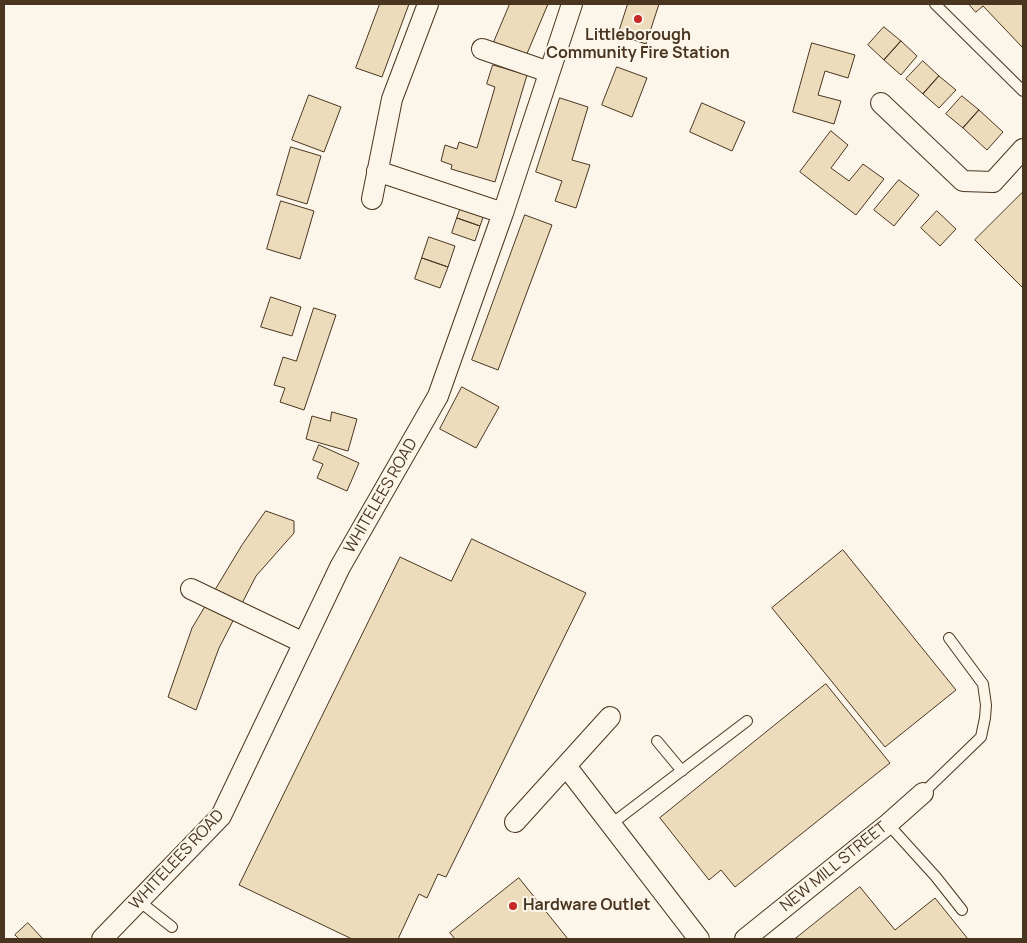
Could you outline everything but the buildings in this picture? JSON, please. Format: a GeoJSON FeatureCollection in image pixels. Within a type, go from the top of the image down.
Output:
{"type":"FeatureCollection","features":[{"type":"Feature","properties":{"kind":"street"},"geometry":{"type":"LineString","coordinates":[[372,199],[392,99],[428,4]]}},
{"type":"Feature","properties":{"kind":"street","name":"WHITELEES ROAD"},"geometry":{"type":"LineString","coordinates":[[102,939],[221,816],[340,567],[438,396],[503,213],[572,4]]}},
{"type":"Feature","properties":{"kind":"street"},"geometry":{"type":"LineString","coordinates":[[482,48],[549,72]]}},
{"type":"Feature","properties":{"kind":"street"},"geometry":{"type":"LineString","coordinates":[[881,103],[963,181],[993,182],[1023,149]]}},
{"type":"Feature","properties":{"kind":"street"},"geometry":{"type":"LineString","coordinates":[[377,171],[503,213]]}},
{"type":"Feature","properties":{"kind":"street"},"geometry":{"type":"LineString","coordinates":[[191,589],[304,643]]}},
{"type":"Feature","properties":{"kind":"street"},"geometry":{"type":"LineString","coordinates":[[515,822],[610,717]]}},
{"type":"Feature","properties":{"kind":"street"},"geometry":{"type":"LineString","coordinates":[[566,766],[610,826],[699,939]]}},
{"type":"Feature","properties":{"kind":"street","name":"NEW MILL STREET"},"geometry":{"type":"LineString","coordinates":[[745,939],[888,824],[923,793]]}},
{"type":"Feature","properties":{"kind":"lane"},"geometry":{"type":"LineString","coordinates":[[935,4],[1023,90]]}},
{"type":"Feature","properties":{"kind":"lane"},"geometry":{"type":"LineString","coordinates":[[923,793],[981,737],[985,718],[986,705],[983,684],[949,638]]}},
{"type":"Feature","properties":{"kind":"lane"},"geometry":{"type":"LineString","coordinates":[[610,826],[747,720]]}},
{"type":"Feature","properties":{"kind":"lane"},"geometry":{"type":"LineString","coordinates":[[657,741],[682,771]]}},
{"type":"Feature","properties":{"kind":"lane"},"geometry":{"type":"LineString","coordinates":[[888,824],[936,877],[962,910]]}},
{"type":"Feature","properties":{"kind":"lane"},"geometry":{"type":"LineString","coordinates":[[139,901],[172,927]]}},
{"type":"Feature","properties":{"kind":"place","name":"Littleborough Community Fire Station"},"geometry":{"type":"Point","coordinates":[638,19]}},
{"type":"Feature","properties":{"kind":"place","name":"Hardware Outlet"},"geometry":{"type":"Point","coordinates":[513,906]}}]}
